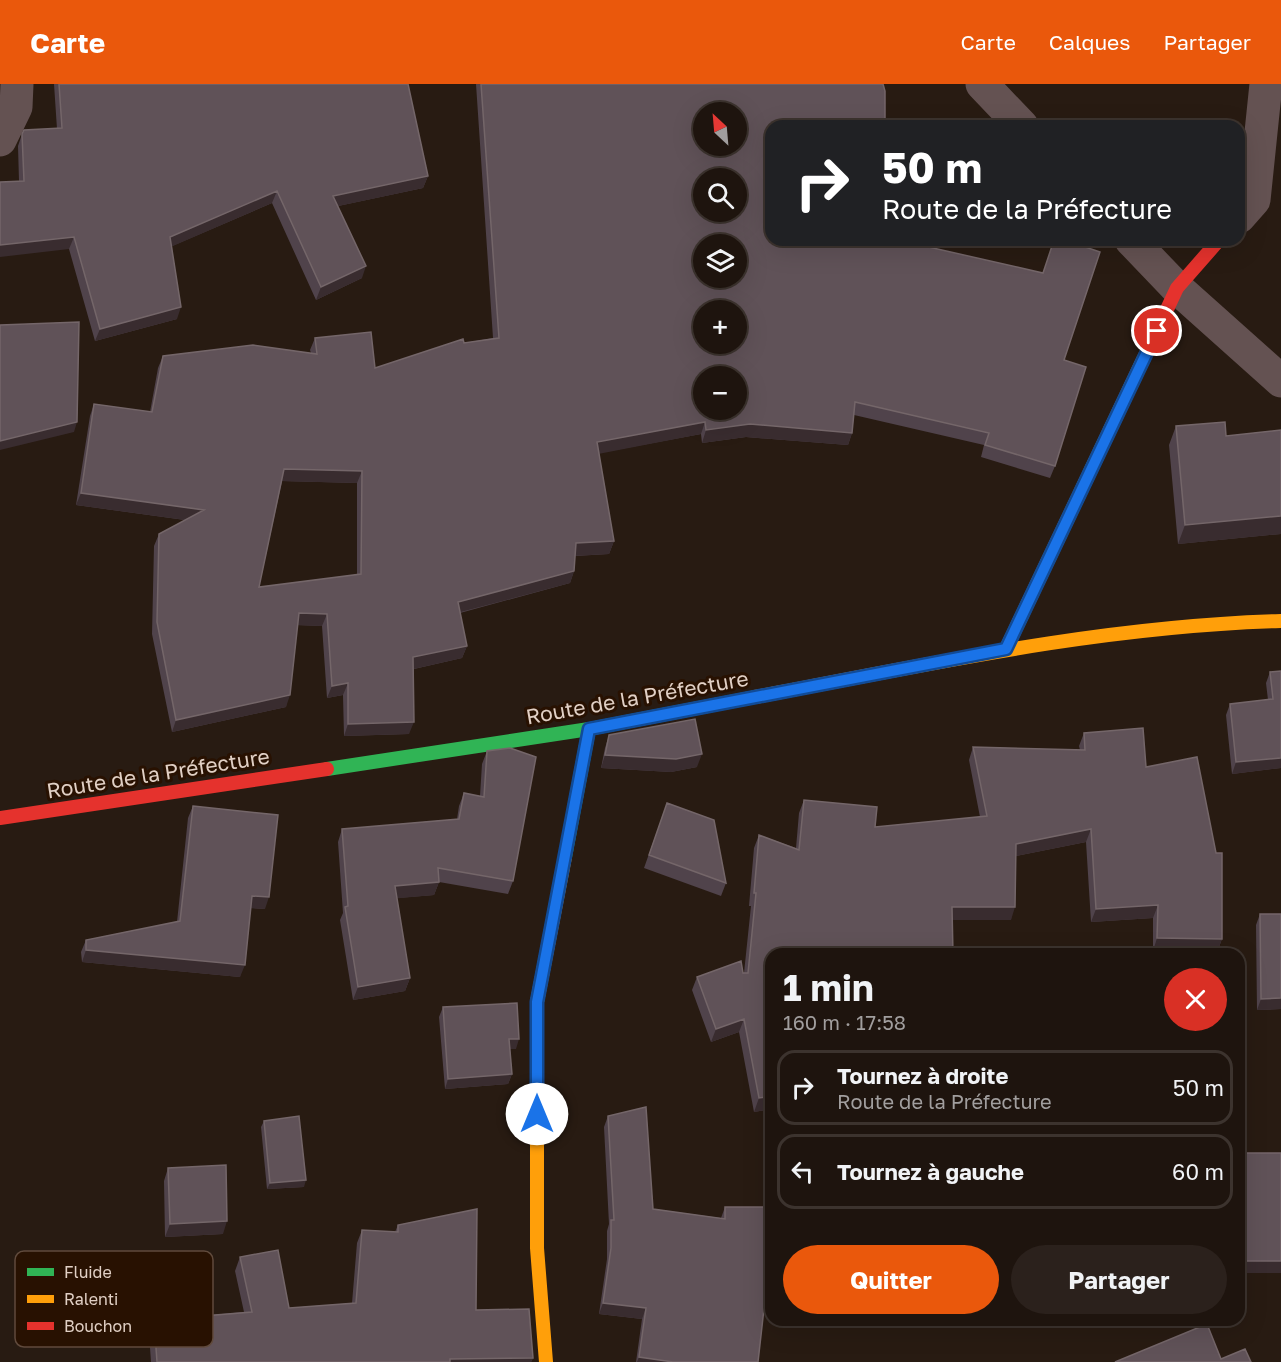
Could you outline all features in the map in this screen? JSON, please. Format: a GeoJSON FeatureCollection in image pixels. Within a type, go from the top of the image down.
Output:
{"type":"FeatureCollection","features":[{"type":"Feature","properties":{"kind":"street"},"geometry":{"type":"LineString","coordinates":[[0,140],[16,107],[17,84]]}},
{"type":"Feature","properties":{"kind":"street"},"geometry":{"type":"LineString","coordinates":[[982,84],[1016,120]]}},
{"type":"Feature","properties":{"kind":"street"},"geometry":{"type":"LineString","coordinates":[[1246,208],[1266,84]]}},
{"type":"Feature","properties":{"kind":"street"},"geometry":{"type":"LineString","coordinates":[[1246,208],[1281,181]]}},
{"type":"Feature","properties":{"kind":"street"},"geometry":{"type":"LineString","coordinates":[[1137,246],[1177,288],[1281,381]]}},
{"type":"Feature","properties":{"kind":"street"},"geometry":{"type":"LineString","coordinates":[[1006,649],[1177,288],[1214,246]]}},
{"type":"Feature","properties":{"kind":"street","name":"Route de la Préfecture"},"geometry":{"type":"LineString","coordinates":[[0,818],[589,729],[1006,649],[1115,635],[1245,622],[1281,621]]}},
{"type":"Feature","properties":{"kind":"street"},"geometry":{"type":"LineString","coordinates":[[546,1362],[537,1248],[537,1002],[589,729]]}},
{"type":"Feature","properties":{"kind":"building"},"geometry":{"type":"Polygon","coordinates":[[[59,84],[408,84],[428,176],[333,196],[366,266],[321,287],[277,191],[170,237],[181,307],[100,329],[74,237],[0,245],[0,182],[24,181],[22,134],[24,130],[62,128],[59,84]]]}},
{"type":"Feature","properties":{"kind":"building"},"geometry":{"type":"Polygon","coordinates":[[[481,84],[883,84],[885,120],[765,120],[765,246],[924,246],[1043,273],[1052,246],[1082,246],[1100,252],[1064,360],[1086,367],[1055,466],[985,445],[989,433],[855,402],[852,433],[750,424],[706,430],[705,422],[597,442],[614,541],[576,543],[574,571],[458,602],[467,646],[413,657],[414,722],[348,724],[348,683],[332,686],[327,614],[299,613],[290,695],[176,720],[157,622],[159,534],[204,510],[81,493],[94,404],[152,412],[163,356],[253,345],[317,354],[315,338],[371,332],[375,368],[463,339],[464,343],[499,338],[481,84]],[[284,469],[259,587],[361,574],[362,471],[284,469]]]}},
{"type":"Feature","properties":{"kind":"building"},"geometry":{"type":"Polygon","coordinates":[[[79,322],[77,422],[0,441],[0,325],[79,322]]]}},
{"type":"Feature","properties":{"kind":"building"},"geometry":{"type":"Polygon","coordinates":[[[1225,422],[1226,436],[1281,430],[1281,516],[1185,525],[1176,426],[1225,422]]]}},
{"type":"Feature","properties":{"kind":"building"},"geometry":{"type":"Polygon","coordinates":[[[1281,671],[1281,758],[1236,762],[1230,704],[1273,699],[1270,672],[1281,671]]]}},
{"type":"Feature","properties":{"kind":"building"},"geometry":{"type":"Polygon","coordinates":[[[695,719],[702,754],[676,759],[605,755],[609,735],[695,719]]]}},
{"type":"Feature","properties":{"kind":"building"},"geometry":{"type":"Polygon","coordinates":[[[1143,728],[1146,767],[1197,757],[1216,853],[1222,853],[1222,939],[1157,938],[1158,905],[1096,909],[1091,829],[1016,844],[1015,907],[952,907],[953,948],[765,948],[765,1097],[759,1098],[744,1019],[716,1029],[697,977],[741,961],[743,973],[748,973],[759,835],[799,850],[804,800],[877,807],[875,827],[987,816],[973,747],[1085,750],[1084,733],[1143,728]]]}},
{"type":"Feature","properties":{"kind":"building"},"geometry":{"type":"Polygon","coordinates":[[[510,748],[536,757],[513,881],[438,868],[439,882],[395,886],[410,978],[358,987],[345,907],[348,906],[342,829],[459,819],[464,793],[484,797],[487,751],[510,748]]]}},
{"type":"Feature","properties":{"kind":"building"},"geometry":{"type":"Polygon","coordinates":[[[667,803],[714,820],[726,883],[649,855],[667,803]]]}},
{"type":"Feature","properties":{"kind":"building"},"geometry":{"type":"Polygon","coordinates":[[[193,806],[278,815],[269,897],[252,896],[245,965],[86,950],[86,940],[180,921],[193,806]]]}},
{"type":"Feature","properties":{"kind":"building"},"geometry":{"type":"Polygon","coordinates":[[[1260,914],[1281,914],[1281,998],[1261,999],[1260,914]]]}},
{"type":"Feature","properties":{"kind":"building"},"geometry":{"type":"Polygon","coordinates":[[[517,1003],[519,1039],[509,1039],[512,1074],[448,1079],[443,1007],[517,1003]]]}},
{"type":"Feature","properties":{"kind":"building"},"geometry":{"type":"Polygon","coordinates":[[[646,1107],[653,1209],[725,1219],[725,1207],[764,1207],[765,1300],[758,1362],[673,1362],[639,1357],[646,1308],[603,1303],[611,1248],[611,1220],[614,1220],[608,1116],[646,1107]]]}},
{"type":"Feature","properties":{"kind":"building"},"geometry":{"type":"Polygon","coordinates":[[[299,1116],[306,1180],[270,1183],[264,1121],[299,1116]]]}},
{"type":"Feature","properties":{"kind":"building"},"geometry":{"type":"Polygon","coordinates":[[[1245,1153],[1281,1153],[1281,1261],[1245,1261],[1245,1153]]]}},
{"type":"Feature","properties":{"kind":"building"},"geometry":{"type":"Polygon","coordinates":[[[226,1165],[227,1221],[170,1224],[168,1168],[226,1165]]]}},
{"type":"Feature","properties":{"kind":"building"},"geometry":{"type":"Polygon","coordinates":[[[477,1209],[476,1310],[529,1309],[533,1358],[450,1359],[450,1362],[157,1362],[156,1347],[213,1347],[213,1315],[252,1312],[240,1257],[278,1250],[289,1308],[356,1303],[362,1230],[398,1232],[398,1225],[477,1209]]]}},
{"type":"Feature","properties":{"kind":"building"},"geometry":{"type":"Polygon","coordinates":[[[1202,1326],[1208,1326],[1221,1359],[1245,1349],[1251,1362],[1115,1362],[1202,1326]]]}},
{"type":"Feature","properties":{"kind":"traffic: fast"},"geometry":{"type":"LineString","coordinates":[[327,769],[589,729],[755,697]]}},
{"type":"Feature","properties":{"kind":"traffic: fast"},"geometry":{"type":"LineString","coordinates":[[565,857],[589,729]]}},
{"type":"Feature","properties":{"kind":"traffic: slow"},"geometry":{"type":"LineString","coordinates":[[1006,649],[1153,339]]}},
{"type":"Feature","properties":{"kind":"traffic: slow"},"geometry":{"type":"LineString","coordinates":[[755,697],[1017,648],[1148,630],[1281,621]]}},
{"type":"Feature","properties":{"kind":"traffic: slow"},"geometry":{"type":"LineString","coordinates":[[546,1362],[537,1248],[537,1002],[565,857]]}},
{"type":"Feature","properties":{"kind":"traffic: jam"},"geometry":{"type":"LineString","coordinates":[[1153,339],[1177,288],[1214,246]]}},
{"type":"Feature","properties":{"kind":"traffic: jam"},"geometry":{"type":"LineString","coordinates":[[0,818],[327,769]]}},
{"type":"Feature","properties":{"kind":"route"},"geometry":{"type":"LineString","coordinates":[[537,1114],[537,1002],[589,729],[1006,649],[1157,331]]}}]}
